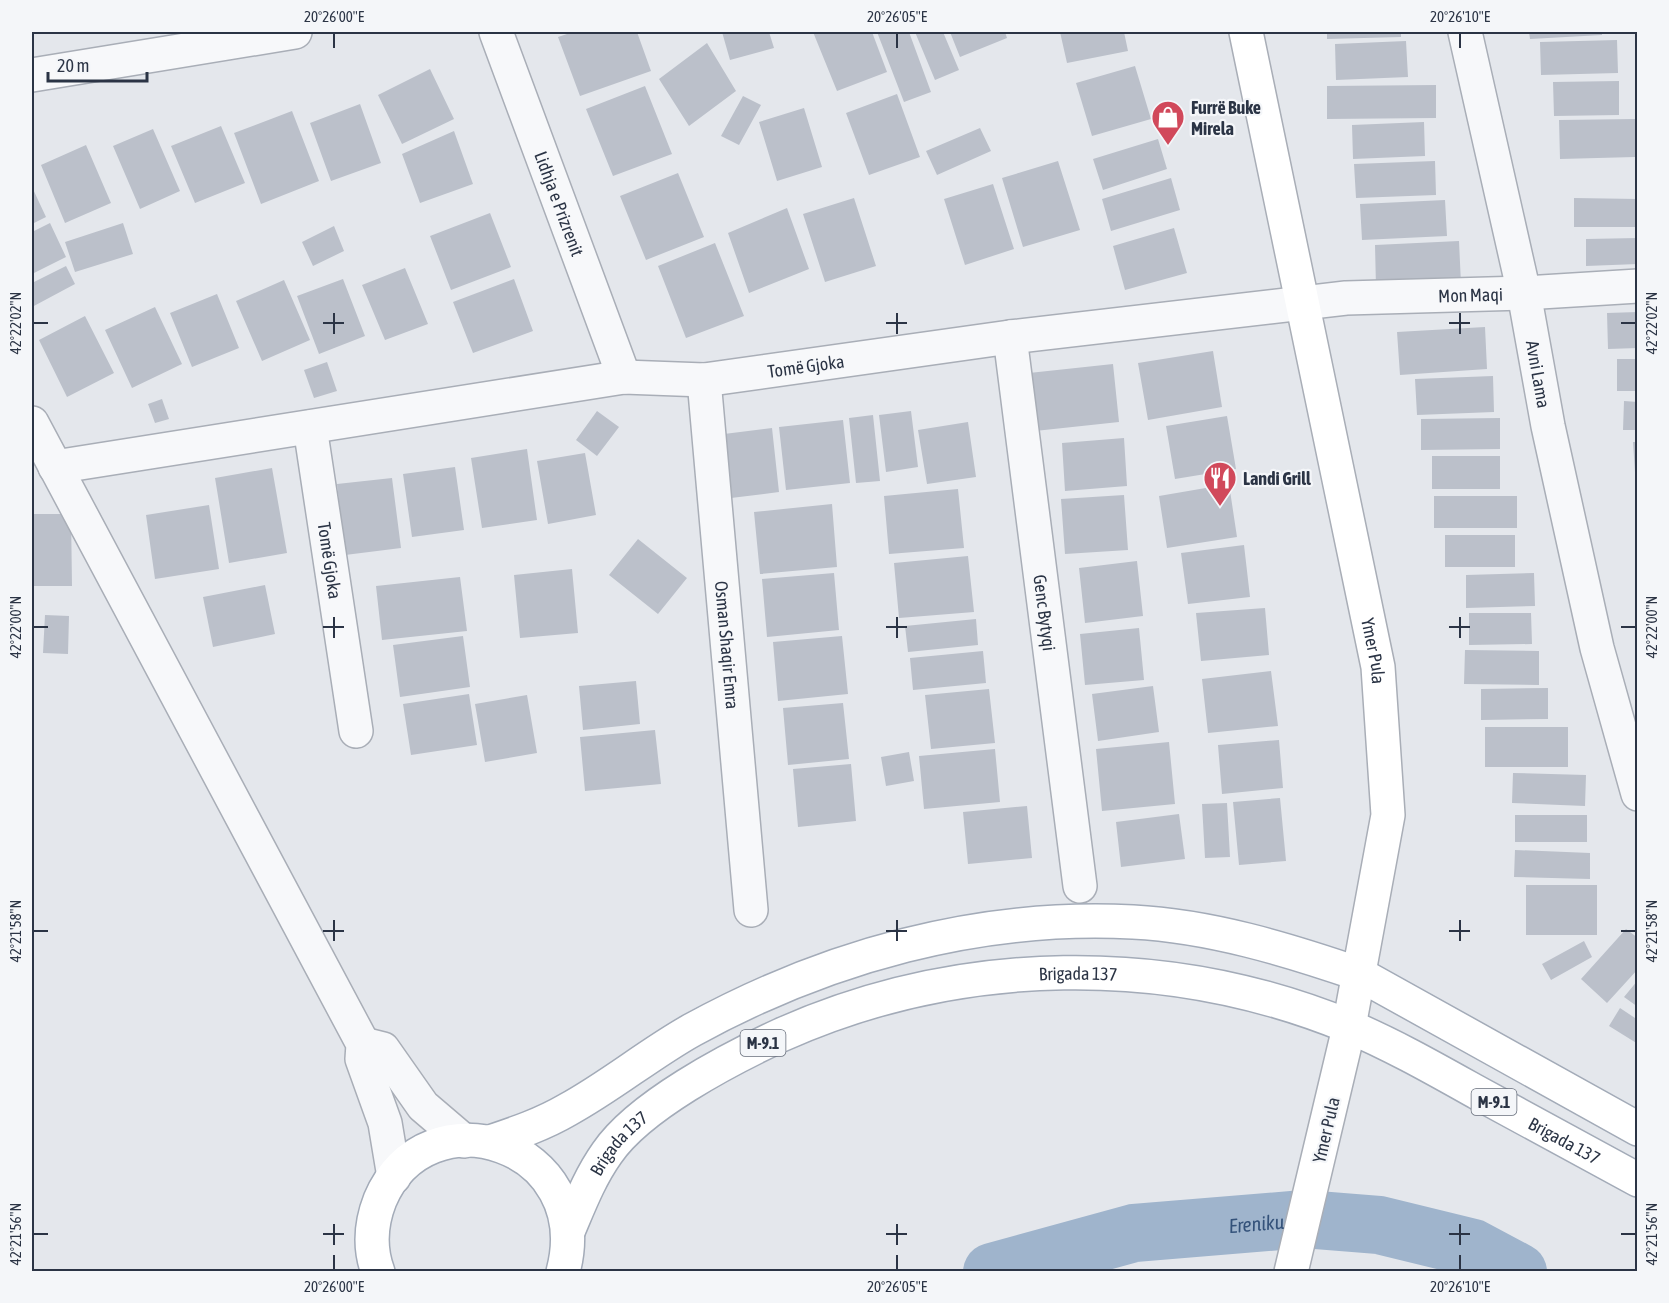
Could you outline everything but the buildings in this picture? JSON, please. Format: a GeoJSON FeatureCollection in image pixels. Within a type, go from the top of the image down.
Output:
{"type":"FeatureCollection","features":[{"type":"Feature","properties":{"kind":"main road","name":"Ymer Pula"},"geometry":{"type":"LineString","coordinates":[[1246,32],[1378,667],[1384,727],[1388,815],[1349,1027],[1291,1272]]}},
{"type":"Feature","properties":{"kind":"main road","name":"M-9.1"},"geometry":{"type":"LineString","coordinates":[[371,1263],[376,1210],[394,1177],[418,1155],[432,1148],[477,1141],[535,1127],[569,1109],[691,1031],[762,994],[839,964],[924,939],[1028,922],[1134,922],[1223,934],[1310,957],[1360,974],[1638,1129]]}},
{"type":"Feature","properties":{"kind":"main road","name":"Brigada 137"},"geometry":{"type":"LineString","coordinates":[[563,1272],[568,1251],[569,1229],[585,1190],[608,1151],[650,1110],[746,1051],[817,1019],[892,995],[981,978],[1030,973],[1130,974],[1213,985],[1294,1006],[1349,1027],[1418,1060],[1638,1180]]}},
{"type":"Feature","properties":{"kind":"main road","name":"Brigada 137"},"geometry":{"type":"LineString","coordinates":[[477,1141],[510,1149],[529,1159],[544,1173],[556,1190],[569,1229]]}},
{"type":"Feature","properties":{"kind":"street"},"geometry":{"type":"LineString","coordinates":[[32,75],[295,32]]}},
{"type":"Feature","properties":{"kind":"street","name":"Lidhja e Prizrenit"},"geometry":{"type":"LineString","coordinates":[[496,32],[624,376]]}},
{"type":"Feature","properties":{"kind":"street","name":"Avni Lama"},"geometry":{"type":"LineString","coordinates":[[1465,32],[1524,293],[1548,426],[1597,648],[1627,712],[1638,794]]}},
{"type":"Feature","properties":{"kind":"street","name":"Mon Maqi"},"geometry":{"type":"LineString","coordinates":[[1304,303],[1346,298],[1524,293],[1638,286]]}},
{"type":"Feature","properties":{"kind":"street","name":"Tomë Gjoka"},"geometry":{"type":"LineString","coordinates":[[55,467],[624,376],[704,380],[1010,337],[1304,303]]}},
{"type":"Feature","properties":{"kind":"street","name":"Genc Bytyqi"},"geometry":{"type":"LineString","coordinates":[[1010,337],[1080,886]]}},
{"type":"Feature","properties":{"kind":"street","name":"Osman Shaqir Emra"},"geometry":{"type":"LineString","coordinates":[[704,380],[752,910]]}},
{"type":"Feature","properties":{"kind":"street"},"geometry":{"type":"LineString","coordinates":[[32,423],[363,1044],[362,1059],[385,1123],[394,1177]]}},
{"type":"Feature","properties":{"kind":"street","name":"Tomë Gjoka"},"geometry":{"type":"LineString","coordinates":[[310,427],[356,731]]}},
{"type":"Feature","properties":{"kind":"street"},"geometry":{"type":"LineString","coordinates":[[363,1044],[383,1049],[423,1106],[477,1141]]}},
{"type":"Feature","properties":{"kind":"waterway","name":"Ereniku"},"geometry":{"type":"LineString","coordinates":[[992,1272],[1134,1233],[1304,1219],[1379,1225],[1473,1248],[1518,1272]]}},
{"type":"Feature","properties":{"kind":"place","name":"Furrë Buke Mirela"},"geometry":{"type":"Point","coordinates":[1168,146]}},
{"type":"Feature","properties":{"kind":"place","name":"Landi Grill"},"geometry":{"type":"Point","coordinates":[1220,507]}}]}
